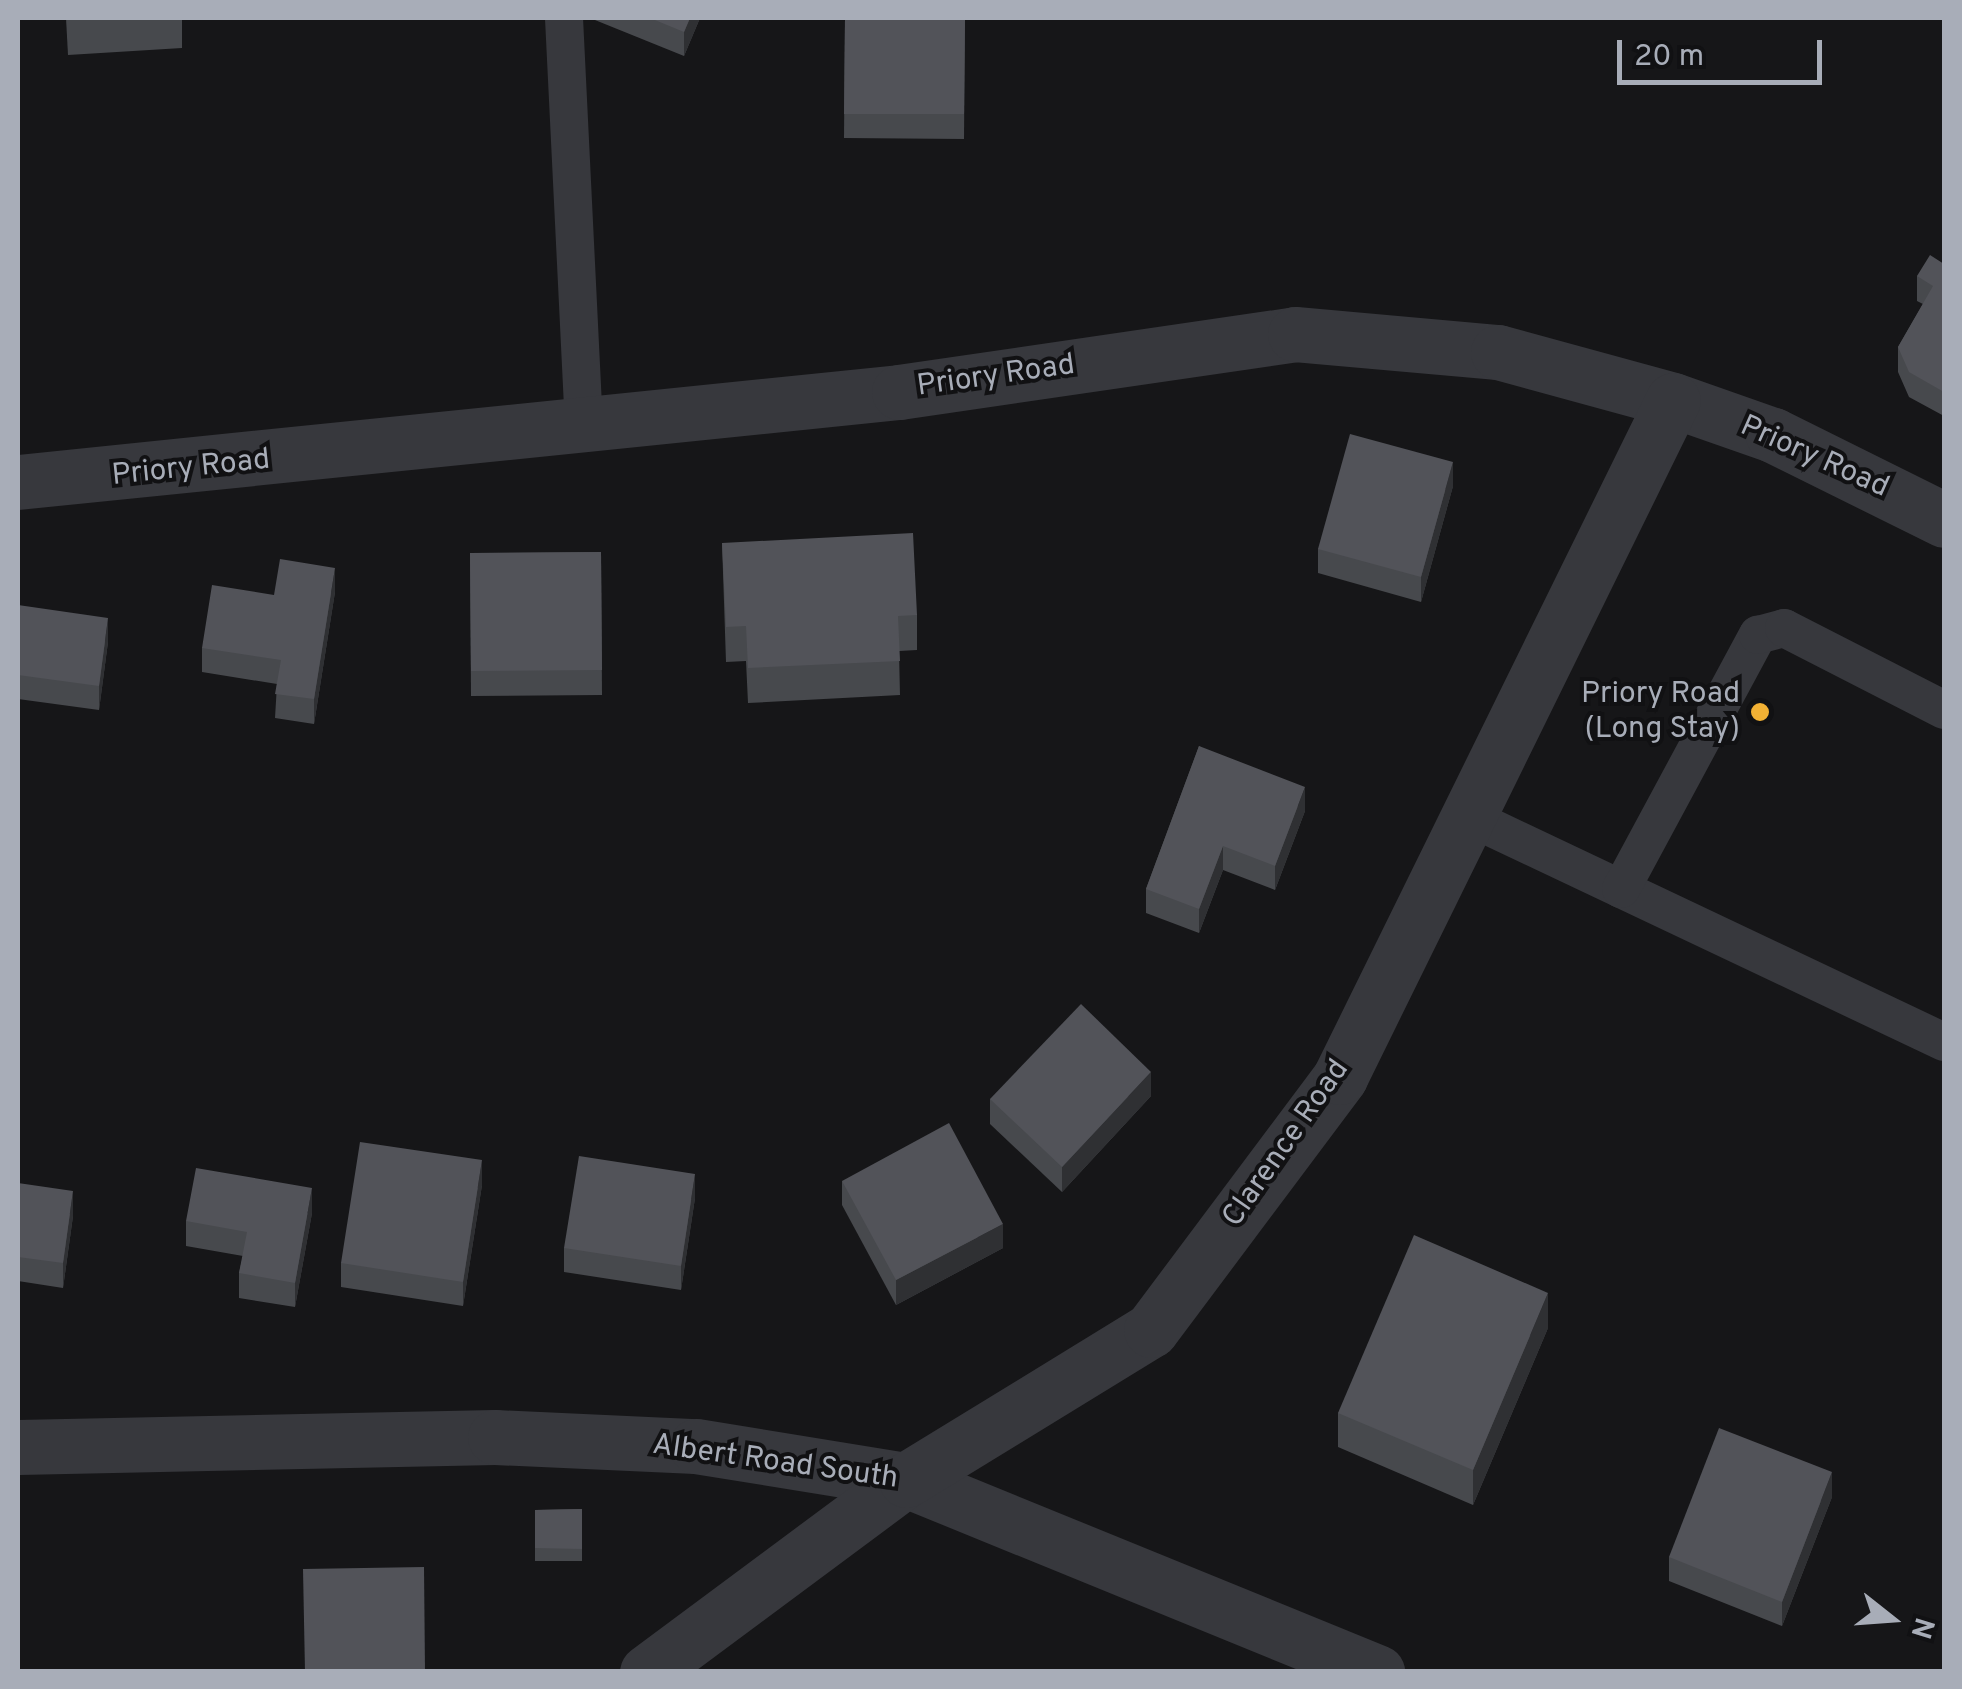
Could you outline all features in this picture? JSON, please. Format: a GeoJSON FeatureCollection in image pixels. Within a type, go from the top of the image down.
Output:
{"type":"FeatureCollection","features":[{"type":"Feature","properties":{"kind":"street","name":"Priory Road"},"geometry":{"type":"LineString","coordinates":[[18,482],[584,426],[1295,334],[1498,352],[1673,400],[1809,451],[1944,520]]}},
{"type":"Feature","properties":{"kind":"street","name":"Clarence Road"},"geometry":{"type":"LineString","coordinates":[[647,1672],[906,1480],[1151,1330],[1340,1077],[1489,828],[1673,400]]}},
{"type":"Feature","properties":{"kind":"street","name":"Albert Road South"},"geometry":{"type":"LineString","coordinates":[[18,1447],[495,1438],[696,1446],[906,1480],[1376,1672]]}},
{"type":"Feature","properties":{"kind":"lane"},"geometry":{"type":"LineString","coordinates":[[564,18],[584,426]]}},
{"type":"Feature","properties":{"kind":"lane"},"geometry":{"type":"LineString","coordinates":[[1621,890],[1758,635],[1784,628],[1944,710]]}},
{"type":"Feature","properties":{"kind":"lane"},"geometry":{"type":"LineString","coordinates":[[1489,828],[1944,1042]]}},
{"type":"Feature","properties":{"kind":"building"},"geometry":{"type":"Polygon","coordinates":[[[650,18],[690,18],[684,32],[650,18]]]}},
{"type":"Feature","properties":{"kind":"building"},"geometry":{"type":"Polygon","coordinates":[[[845,18],[965,18],[964,114],[844,114],[845,18]]]}},
{"type":"Feature","properties":{"kind":"building"},"geometry":{"type":"Polygon","coordinates":[[[1930,255],[1944,264],[1944,392],[1909,372],[1898,347],[1933,286],[1917,276],[1930,255]]]}},
{"type":"Feature","properties":{"kind":"building"},"geometry":{"type":"Polygon","coordinates":[[[1350,434],[1453,462],[1421,577],[1318,549],[1350,434]]]}},
{"type":"Feature","properties":{"kind":"building"},"geometry":{"type":"Polygon","coordinates":[[[913,533],[917,615],[898,616],[900,661],[748,668],[746,626],[726,627],[722,543],[913,533]]]}},
{"type":"Feature","properties":{"kind":"building"},"geometry":{"type":"Polygon","coordinates":[[[601,552],[602,670],[471,671],[470,553],[601,552]]]}},
{"type":"Feature","properties":{"kind":"building"},"geometry":{"type":"Polygon","coordinates":[[[280,559],[335,568],[314,699],[275,694],[281,660],[202,648],[212,585],[274,595],[280,559]]]}},
{"type":"Feature","properties":{"kind":"building"},"geometry":{"type":"Polygon","coordinates":[[[18,605],[108,618],[99,686],[18,675],[18,605]]]}},
{"type":"Feature","properties":{"kind":"building"},"geometry":{"type":"Polygon","coordinates":[[[1199,746],[1305,787],[1275,866],[1223,846],[1199,909],[1146,889],[1199,746]]]}},
{"type":"Feature","properties":{"kind":"building"},"geometry":{"type":"Polygon","coordinates":[[[1081,1004],[1151,1072],[1062,1167],[990,1099],[1081,1004]]]}},
{"type":"Feature","properties":{"kind":"building"},"geometry":{"type":"Polygon","coordinates":[[[949,1123],[1003,1224],[896,1280],[842,1181],[949,1123]]]}},
{"type":"Feature","properties":{"kind":"building"},"geometry":{"type":"Polygon","coordinates":[[[360,1142],[482,1160],[463,1282],[341,1263],[360,1142]]]}},
{"type":"Feature","properties":{"kind":"building"},"geometry":{"type":"Polygon","coordinates":[[[579,1156],[695,1174],[681,1266],[564,1248],[579,1156]]]}},
{"type":"Feature","properties":{"kind":"building"},"geometry":{"type":"Polygon","coordinates":[[[196,1168],[312,1188],[295,1283],[239,1273],[247,1232],[186,1221],[196,1168]]]}},
{"type":"Feature","properties":{"kind":"building"},"geometry":{"type":"Polygon","coordinates":[[[18,1183],[73,1191],[63,1263],[18,1257],[18,1183]]]}},
{"type":"Feature","properties":{"kind":"building"},"geometry":{"type":"Polygon","coordinates":[[[1414,1235],[1548,1293],[1473,1470],[1338,1413],[1414,1235]]]}},
{"type":"Feature","properties":{"kind":"building"},"geometry":{"type":"Polygon","coordinates":[[[1719,1428],[1832,1472],[1782,1602],[1669,1557],[1719,1428]]]}},
{"type":"Feature","properties":{"kind":"building"},"geometry":{"type":"Polygon","coordinates":[[[582,1509],[582,1549],[535,1548],[535,1510],[582,1509]]]}},
{"type":"Feature","properties":{"kind":"building"},"geometry":{"type":"Polygon","coordinates":[[[424,1567],[425,1672],[305,1672],[303,1569],[424,1567]]]}},
{"type":"Feature","properties":{"kind":"place","name":"Priory Road (Long Stay)"},"geometry":{"type":"Point","coordinates":[1760,712]}}]}
